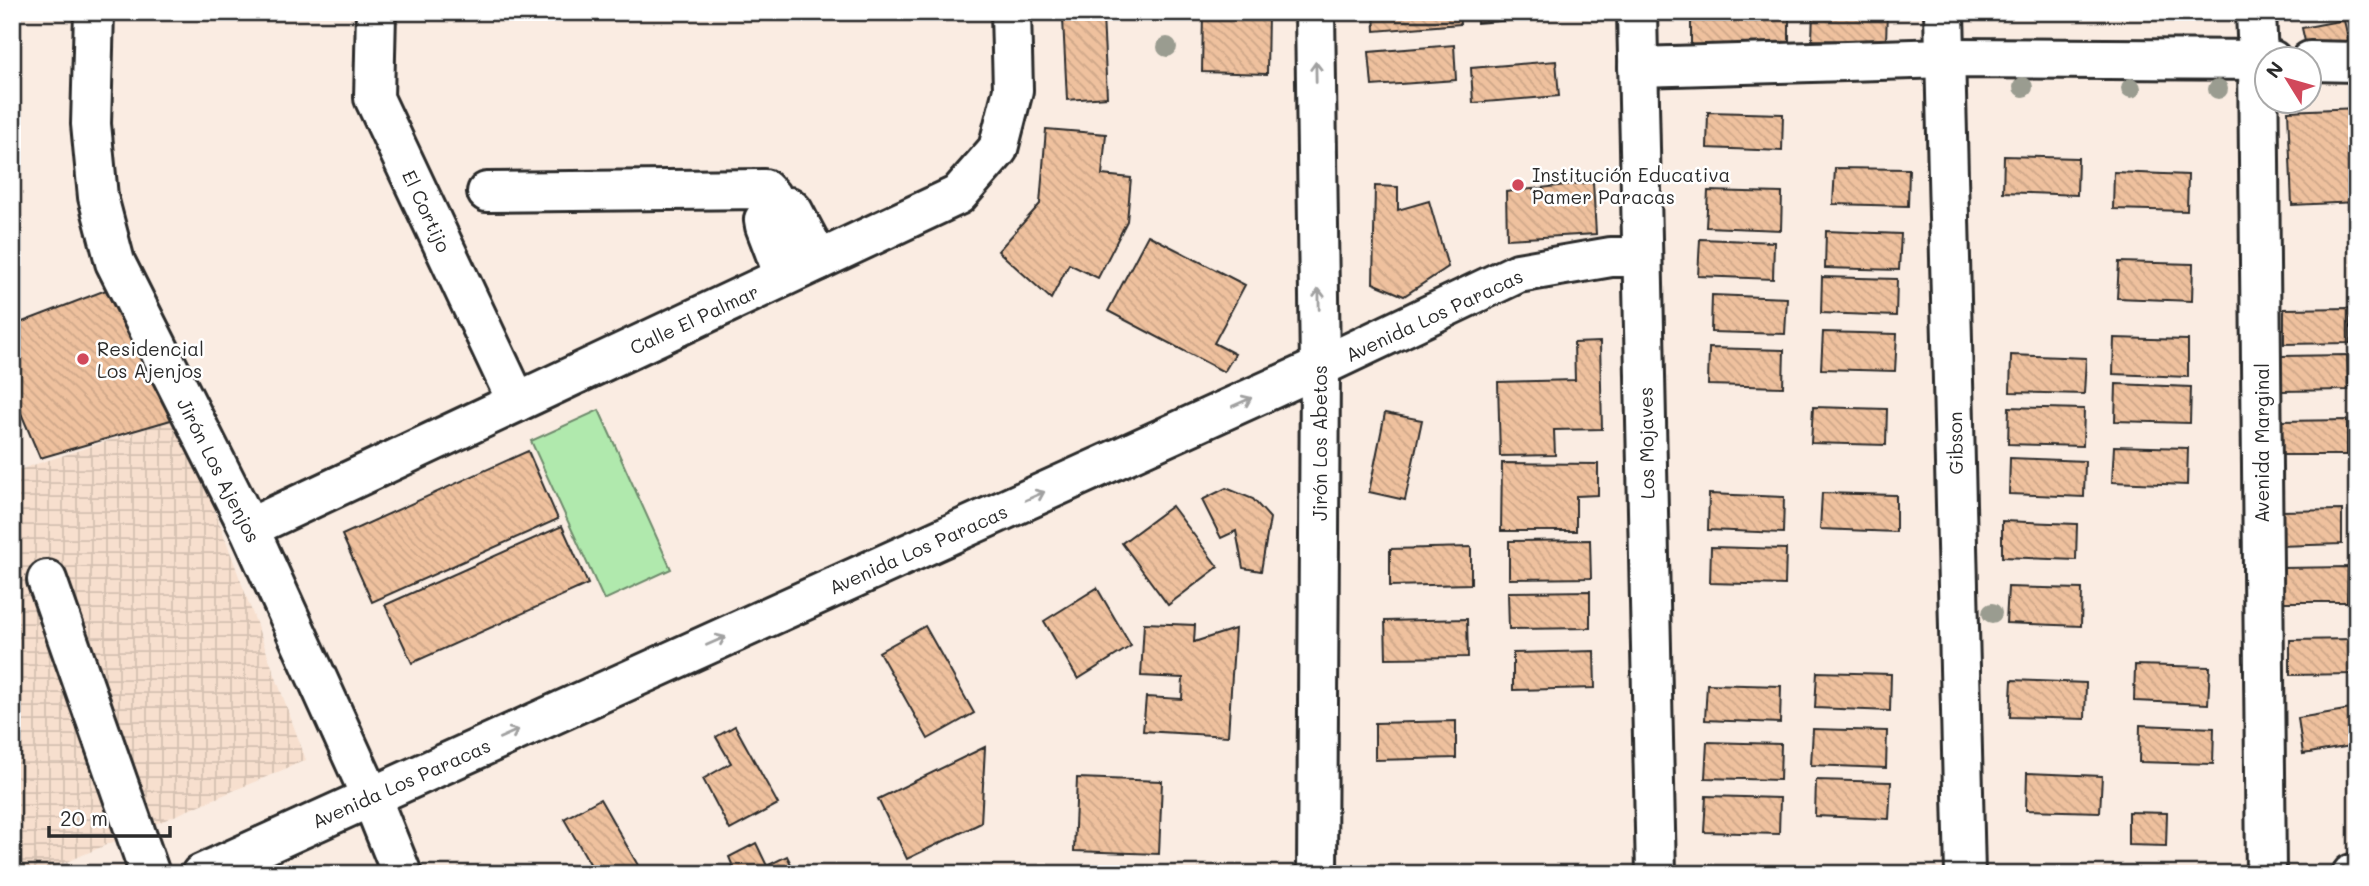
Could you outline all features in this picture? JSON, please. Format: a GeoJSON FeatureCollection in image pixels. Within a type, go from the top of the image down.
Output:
{"type":"FeatureCollection","features":[{"type":"Feature","properties":{"kind":"street","name":"Jirón Los Ajenjos"},"geometry":{"type":"LineString","coordinates":[[94,12],[91,124],[98,197],[115,262],[249,528],[371,797],[402,874]]}},
{"type":"Feature","properties":{"kind":"street","name":"El Cortijo"},"geometry":{"type":"LineString","coordinates":[[376,12],[374,98],[517,402]]}},
{"type":"Feature","properties":{"kind":"street","name":"Calle El Palmar"},"geometry":{"type":"LineString","coordinates":[[249,528],[958,195],[998,149],[1013,90],[1011,12]]}},
{"type":"Feature","properties":{"kind":"street","name":"Jirón Los Abetos"},"geometry":{"type":"LineString","coordinates":[[1315,12],[1320,368],[1317,874]]}},
{"type":"Feature","properties":{"kind":"street","name":"Los Mojaves"},"geometry":{"type":"LineString","coordinates":[[1637,12],[1656,874]]}},
{"type":"Feature","properties":{"kind":"street","name":"Gibson"},"geometry":{"type":"LineString","coordinates":[[1944,12],[1965,874]]}},
{"type":"Feature","properties":{"kind":"street","name":"Avenida Marginal"},"geometry":{"type":"LineString","coordinates":[[2256,12],[2263,46]]}},
{"type":"Feature","properties":{"kind":"street"},"geometry":{"type":"LineString","coordinates":[[1639,66],[1947,58],[2254,59]]}},
{"type":"Feature","properties":{"kind":"street"},"geometry":{"type":"LineString","coordinates":[[2324,61],[2357,62]]}},
{"type":"Feature","properties":{"kind":"street","name":"Avenida Marginal"},"geometry":{"type":"LineString","coordinates":[[2265,116],[2266,874]]}},
{"type":"Feature","properties":{"kind":"street"},"geometry":{"type":"LineString","coordinates":[[487,192],[764,189],[778,209]]}},
{"type":"Feature","properties":{"kind":"street"},"geometry":{"type":"LineString","coordinates":[[784,276],[764,220],[778,209],[789,207],[793,211],[819,260]]}},
{"type":"Feature","properties":{"kind":"street","name":"Avenida Los Paracas"},"geometry":{"type":"LineString","coordinates":[[201,874],[1320,368],[1518,273],[1611,257],[1642,257]]}},
{"type":"Feature","properties":{"kind":"street"},"geometry":{"type":"LineString","coordinates":[[47,580],[150,874]]}},
{"type":"Feature","properties":{"kind":"shaded area"},"geometry":{"type":"Polygon","coordinates":[[[181,417],[306,760],[38,874],[12,874],[12,472],[181,417]]]}},
{"type":"Feature","properties":{"kind":"green space"},"geometry":{"type":"Polygon","coordinates":[[[599,410],[671,569],[604,600],[531,441],[599,410]]]}},
{"type":"Feature","properties":{"kind":"building"},"geometry":{"type":"Polygon","coordinates":[[[1203,12],[1268,12],[1267,74],[1202,72],[1203,12]]]}},
{"type":"Feature","properties":{"kind":"building"},"geometry":{"type":"Polygon","coordinates":[[[1374,12],[1459,12],[1460,24],[1375,31],[1374,12]]]}},
{"type":"Feature","properties":{"kind":"building"},"geometry":{"type":"Polygon","coordinates":[[[1476,12],[1561,12],[1561,16],[1477,23],[1476,12]]]}},
{"type":"Feature","properties":{"kind":"building"},"geometry":{"type":"Polygon","coordinates":[[[1813,12],[1887,12],[1886,42],[1812,40],[1813,12]]]}},
{"type":"Feature","properties":{"kind":"building"},"geometry":{"type":"Polygon","coordinates":[[[1103,16],[1107,97],[1067,100],[1063,19],[1103,16]]]}},
{"type":"Feature","properties":{"kind":"building"},"geometry":{"type":"Polygon","coordinates":[[[1691,17],[1789,17],[1789,48],[1691,48],[1691,17]]]}},
{"type":"Feature","properties":{"kind":"building"},"geometry":{"type":"Polygon","coordinates":[[[2344,20],[2350,47],[2324,52],[2324,46],[2306,46],[2302,28],[2344,20]]]}},
{"type":"Feature","properties":{"kind":"building"},"geometry":{"type":"Polygon","coordinates":[[[1454,45],[1456,80],[1372,86],[1369,52],[1454,45]]]}},
{"type":"Feature","properties":{"kind":"building"},"geometry":{"type":"Polygon","coordinates":[[[1556,61],[1559,96],[1473,103],[1471,68],[1556,61]]]}},
{"type":"Feature","properties":{"kind":"building"},"geometry":{"type":"Polygon","coordinates":[[[2357,108],[2357,202],[2292,205],[2288,116],[2324,116],[2324,109],[2357,108]]]}},
{"type":"Feature","properties":{"kind":"building"},"geometry":{"type":"Polygon","coordinates":[[[1708,112],[1783,114],[1782,151],[1707,148],[1708,112]]]}},
{"type":"Feature","properties":{"kind":"building"},"geometry":{"type":"Polygon","coordinates":[[[1046,129],[1106,134],[1102,175],[1131,178],[1127,221],[1098,278],[1069,264],[1051,299],[998,251],[1040,204],[1046,129]]]}},
{"type":"Feature","properties":{"kind":"building"},"geometry":{"type":"Polygon","coordinates":[[[2004,156],[2078,158],[2077,195],[2003,192],[2004,156]]]}},
{"type":"Feature","properties":{"kind":"building"},"geometry":{"type":"Polygon","coordinates":[[[1835,168],[1909,169],[1908,206],[1833,204],[1835,168]]]}},
{"type":"Feature","properties":{"kind":"building"},"geometry":{"type":"Polygon","coordinates":[[[2114,172],[2188,175],[2187,211],[2113,209],[2114,172]]]}},
{"type":"Feature","properties":{"kind":"building"},"geometry":{"type":"Polygon","coordinates":[[[1593,182],[1596,234],[1507,239],[1506,192],[1593,182]]]}},
{"type":"Feature","properties":{"kind":"building"},"geometry":{"type":"Polygon","coordinates":[[[1375,186],[1398,187],[1398,210],[1429,201],[1448,267],[1404,296],[1373,283],[1375,186]]]}},
{"type":"Feature","properties":{"kind":"building"},"geometry":{"type":"Polygon","coordinates":[[[1708,191],[1782,193],[1781,230],[1706,227],[1708,191]]]}},
{"type":"Feature","properties":{"kind":"building"},"geometry":{"type":"Polygon","coordinates":[[[1826,231],[1901,234],[1899,270],[1825,268],[1826,231]]]}},
{"type":"Feature","properties":{"kind":"building"},"geometry":{"type":"Polygon","coordinates":[[[1148,235],[1245,285],[1214,343],[1235,354],[1224,372],[1108,311],[1148,235]]]}},
{"type":"Feature","properties":{"kind":"building"},"geometry":{"type":"Polygon","coordinates":[[[1700,239],[1774,242],[1773,279],[1698,276],[1700,239]]]}},
{"type":"Feature","properties":{"kind":"building"},"geometry":{"type":"Polygon","coordinates":[[[2119,262],[2193,264],[2192,301],[2117,298],[2119,262]]]}},
{"type":"Feature","properties":{"kind":"building"},"geometry":{"type":"Polygon","coordinates":[[[1822,277],[1897,279],[1896,316],[1821,313],[1822,277]]]}},
{"type":"Feature","properties":{"kind":"building","name":"Residencial Los Ajenjos"},"geometry":{"type":"Polygon","coordinates":[[[119,285],[181,417],[40,458],[12,392],[12,326],[119,285]]]}},
{"type":"Feature","properties":{"kind":"building"},"geometry":{"type":"Polygon","coordinates":[[[1712,295],[1787,298],[1785,334],[1711,332],[1712,295]]]}},
{"type":"Feature","properties":{"kind":"building"},"geometry":{"type":"Polygon","coordinates":[[[2350,308],[2350,343],[2284,344],[2284,309],[2350,308]]]}},
{"type":"Feature","properties":{"kind":"building"},"geometry":{"type":"Polygon","coordinates":[[[1823,332],[1897,334],[1895,371],[1821,369],[1823,332]]]}},
{"type":"Feature","properties":{"kind":"building"},"geometry":{"type":"Polygon","coordinates":[[[2114,338],[2188,340],[2188,377],[2113,374],[2114,338]]]}},
{"type":"Feature","properties":{"kind":"building"},"geometry":{"type":"Polygon","coordinates":[[[1600,342],[1602,429],[1554,430],[1555,455],[1500,456],[1498,382],[1575,380],[1574,343],[1600,342]]]}},
{"type":"Feature","properties":{"kind":"building"},"geometry":{"type":"Polygon","coordinates":[[[1709,348],[1784,350],[1783,387],[1708,385],[1709,348]]]}},
{"type":"Feature","properties":{"kind":"building"},"geometry":{"type":"Polygon","coordinates":[[[2011,355],[2086,358],[2084,394],[2010,392],[2011,355]]]}},
{"type":"Feature","properties":{"kind":"building"},"geometry":{"type":"Polygon","coordinates":[[[2347,355],[2348,390],[2282,391],[2281,356],[2347,355]]]}},
{"type":"Feature","properties":{"kind":"building"},"geometry":{"type":"Polygon","coordinates":[[[2116,384],[2191,387],[2190,423],[2115,421],[2116,384]]]}},
{"type":"Feature","properties":{"kind":"building"},"geometry":{"type":"Polygon","coordinates":[[[1813,407],[1887,409],[1886,445],[1811,443],[1813,407]]]}},
{"type":"Feature","properties":{"kind":"building"},"geometry":{"type":"Polygon","coordinates":[[[2009,407],[2084,409],[2083,446],[2008,444],[2009,407]]]}},
{"type":"Feature","properties":{"kind":"building"},"geometry":{"type":"Polygon","coordinates":[[[1385,413],[1422,420],[1405,500],[1369,492],[1385,413]]]}},
{"type":"Feature","properties":{"kind":"building"},"geometry":{"type":"Polygon","coordinates":[[[2352,417],[2357,417],[2357,444],[2353,444],[2352,417]]]}},
{"type":"Feature","properties":{"kind":"building"},"geometry":{"type":"Polygon","coordinates":[[[2347,420],[2347,455],[2281,455],[2281,421],[2347,420]]]}},
{"type":"Feature","properties":{"kind":"building"},"geometry":{"type":"Polygon","coordinates":[[[2114,446],[2188,448],[2187,485],[2112,482],[2114,446]]]}},
{"type":"Feature","properties":{"kind":"building"},"geometry":{"type":"Polygon","coordinates":[[[528,451],[558,519],[372,602],[342,535],[528,451]]]}},
{"type":"Feature","properties":{"kind":"building"},"geometry":{"type":"Polygon","coordinates":[[[2010,458],[2085,461],[2084,497],[2009,494],[2010,458]]]}},
{"type":"Feature","properties":{"kind":"building"},"geometry":{"type":"Polygon","coordinates":[[[1502,463],[1598,464],[1598,495],[1576,496],[1576,531],[1501,531],[1502,463]]]}},
{"type":"Feature","properties":{"kind":"building"},"geometry":{"type":"Polygon","coordinates":[[[1226,488],[1253,499],[1270,518],[1261,571],[1243,568],[1236,531],[1221,538],[1202,500],[1226,488]]]}},
{"type":"Feature","properties":{"kind":"building"},"geometry":{"type":"Polygon","coordinates":[[[1822,493],[1896,495],[1896,532],[1820,529],[1822,493]]]}},
{"type":"Feature","properties":{"kind":"building"},"geometry":{"type":"Polygon","coordinates":[[[1709,494],[1784,497],[1783,533],[1708,530],[1709,494]]]}},
{"type":"Feature","properties":{"kind":"building"},"geometry":{"type":"Polygon","coordinates":[[[1172,506],[1218,567],[1168,605],[1122,543],[1172,506]]]}},
{"type":"Feature","properties":{"kind":"building"},"geometry":{"type":"Polygon","coordinates":[[[2342,510],[2342,544],[2277,546],[2276,511],[2342,510]]]}},
{"type":"Feature","properties":{"kind":"building"},"geometry":{"type":"Polygon","coordinates":[[[2002,521],[2077,524],[2076,560],[2002,557],[2002,521]]]}},
{"type":"Feature","properties":{"kind":"building"},"geometry":{"type":"Polygon","coordinates":[[[562,526],[588,584],[412,663],[385,605],[562,526]]]}},
{"type":"Feature","properties":{"kind":"building"},"geometry":{"type":"Polygon","coordinates":[[[1590,540],[1591,578],[1509,579],[1509,541],[1590,540]]]}},
{"type":"Feature","properties":{"kind":"building"},"geometry":{"type":"Polygon","coordinates":[[[1471,547],[1471,584],[1390,586],[1390,549],[1471,547]]]}},
{"type":"Feature","properties":{"kind":"building"},"geometry":{"type":"Polygon","coordinates":[[[1711,547],[1786,549],[1785,585],[1710,583],[1711,547]]]}},
{"type":"Feature","properties":{"kind":"building"},"geometry":{"type":"Polygon","coordinates":[[[2348,567],[2347,602],[2282,602],[2282,568],[2348,567]]]}},
{"type":"Feature","properties":{"kind":"building"},"geometry":{"type":"Polygon","coordinates":[[[2008,587],[2082,589],[2081,626],[2006,623],[2008,587]]]}},
{"type":"Feature","properties":{"kind":"building"},"geometry":{"type":"Polygon","coordinates":[[[1097,588],[1131,646],[1078,679],[1044,621],[1097,588]]]}},
{"type":"Feature","properties":{"kind":"building"},"geometry":{"type":"Polygon","coordinates":[[[1590,591],[1590,628],[1509,629],[1508,592],[1590,591]]]}},
{"type":"Feature","properties":{"kind":"building"},"geometry":{"type":"Polygon","coordinates":[[[1467,619],[1468,657],[1386,658],[1385,621],[1467,619]]]}},
{"type":"Feature","properties":{"kind":"building"},"geometry":{"type":"Polygon","coordinates":[[[1144,623],[1195,625],[1194,642],[1235,629],[1228,736],[1143,731],[1146,697],[1182,699],[1183,678],[1141,676],[1144,623]]]}},
{"type":"Feature","properties":{"kind":"building"},"geometry":{"type":"Polygon","coordinates":[[[925,626],[974,713],[928,739],[879,652],[925,626]]]}},
{"type":"Feature","properties":{"kind":"building"},"geometry":{"type":"Polygon","coordinates":[[[2355,639],[2355,674],[2290,675],[2290,640],[2355,639]]]}},
{"type":"Feature","properties":{"kind":"building"},"geometry":{"type":"Polygon","coordinates":[[[1594,651],[1595,688],[1513,690],[1513,653],[1594,651]]]}},
{"type":"Feature","properties":{"kind":"building"},"geometry":{"type":"Polygon","coordinates":[[[2135,665],[2210,667],[2208,704],[2134,701],[2135,665]]]}},
{"type":"Feature","properties":{"kind":"building"},"geometry":{"type":"Polygon","coordinates":[[[1817,672],[1891,674],[1890,711],[1815,708],[1817,672]]]}},
{"type":"Feature","properties":{"kind":"building"},"geometry":{"type":"Polygon","coordinates":[[[2012,680],[2086,683],[2085,719],[2010,717],[2012,680]]]}},
{"type":"Feature","properties":{"kind":"building"},"geometry":{"type":"Polygon","coordinates":[[[1707,684],[1781,686],[1780,723],[1705,720],[1707,684]]]}},
{"type":"Feature","properties":{"kind":"building"},"geometry":{"type":"Polygon","coordinates":[[[2357,708],[2357,745],[2303,754],[2298,718],[2357,708]]]}},
{"type":"Feature","properties":{"kind":"building"},"geometry":{"type":"Polygon","coordinates":[[[1456,721],[1456,758],[1375,760],[1375,723],[1456,721]]]}},
{"type":"Feature","properties":{"kind":"building"},"geometry":{"type":"Polygon","coordinates":[[[2140,725],[2214,728],[2213,764],[2139,762],[2140,725]]]}},
{"type":"Feature","properties":{"kind":"building"},"geometry":{"type":"Polygon","coordinates":[[[735,726],[778,804],[730,830],[703,779],[731,763],[716,737],[735,726]]]}},
{"type":"Feature","properties":{"kind":"building"},"geometry":{"type":"Polygon","coordinates":[[[1813,729],[1887,731],[1886,768],[1811,765],[1813,729]]]}},
{"type":"Feature","properties":{"kind":"building"},"geometry":{"type":"Polygon","coordinates":[[[1707,742],[1781,744],[1780,780],[1705,778],[1707,742]]]}},
{"type":"Feature","properties":{"kind":"building"},"geometry":{"type":"Polygon","coordinates":[[[985,747],[981,823],[907,859],[878,799],[985,747]]]}},
{"type":"Feature","properties":{"kind":"building"},"geometry":{"type":"Polygon","coordinates":[[[2027,773],[2102,776],[2100,812],[2026,810],[2027,773]]]}},
{"type":"Feature","properties":{"kind":"building"},"geometry":{"type":"Polygon","coordinates":[[[1077,778],[1162,781],[1159,854],[1074,851],[1077,778]]]}},
{"type":"Feature","properties":{"kind":"building"},"geometry":{"type":"Polygon","coordinates":[[[1816,780],[1891,782],[1889,819],[1815,816],[1816,780]]]}},
{"type":"Feature","properties":{"kind":"building"},"geometry":{"type":"Polygon","coordinates":[[[1706,796],[1780,798],[1779,834],[1704,832],[1706,796]]]}},
{"type":"Feature","properties":{"kind":"building"},"geometry":{"type":"Polygon","coordinates":[[[600,799],[643,874],[596,874],[564,819],[600,799]]]}},
{"type":"Feature","properties":{"kind":"building"},"geometry":{"type":"Polygon","coordinates":[[[2128,812],[2167,813],[2166,846],[2128,845],[2128,812]]]}},
{"type":"Feature","properties":{"kind":"building"},"geometry":{"type":"Polygon","coordinates":[[[756,843],[767,866],[787,856],[796,874],[736,874],[729,857],[756,843]]]}},
{"type":"Feature","properties":{"kind":"place","name":"Institución Educativa Pamer Paracas"},"geometry":{"type":"Point","coordinates":[1518,185]}},
{"type":"Feature","properties":{"kind":"place","name":"Residencial Los Ajenjos"},"geometry":{"type":"Point","coordinates":[83,359]}}]}
